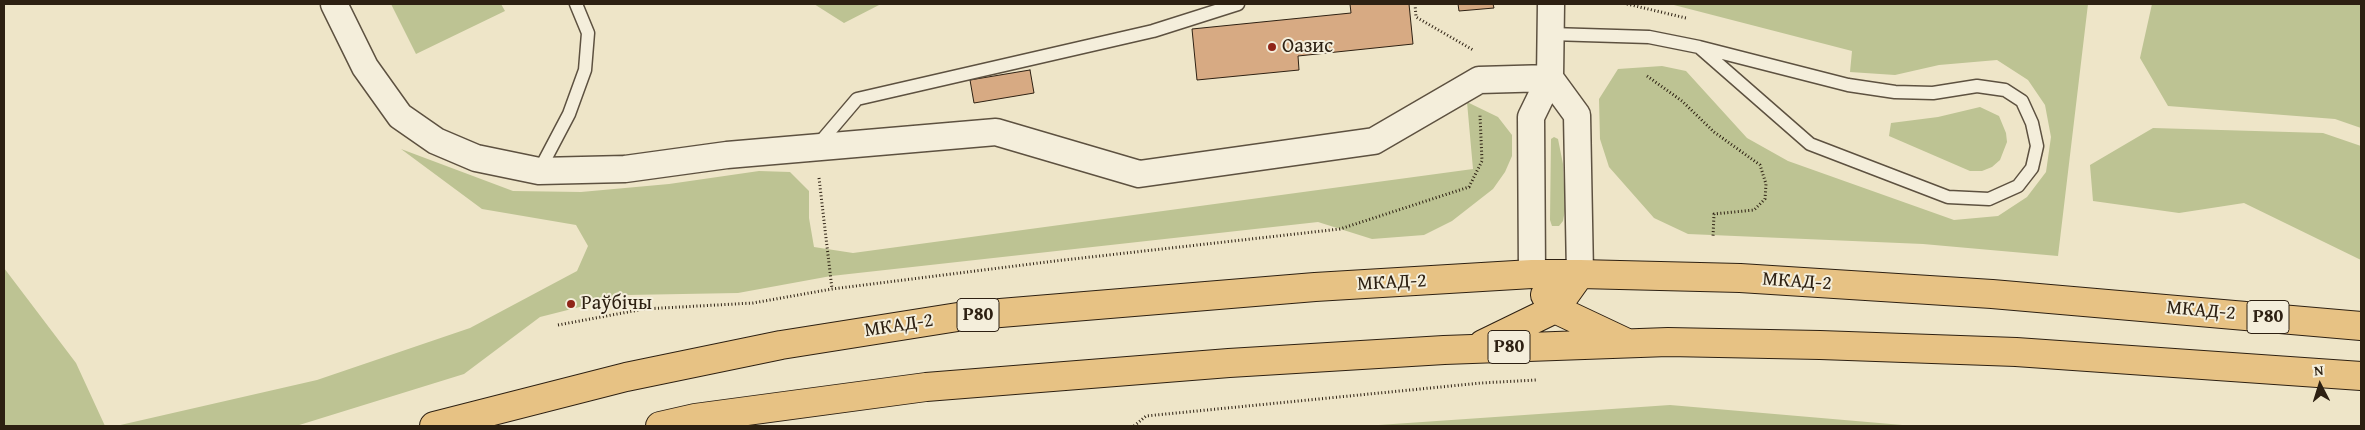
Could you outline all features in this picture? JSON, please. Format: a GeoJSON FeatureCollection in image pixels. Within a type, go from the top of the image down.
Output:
{"type":"FeatureCollection","features":[{"type":"Feature","properties":{"kind":"highway","name":"МКАД-2"},"geometry":{"type":"LineString","coordinates":[[434,426],[626,377],[781,345],[964,316],[1315,287],[1532,274],[1740,278],[1992,294],[2361,326]]}},
{"type":"Feature","properties":{"kind":"highway"},"geometry":{"type":"LineString","coordinates":[[1532,274],[1555,309],[1629,344]]}},
{"type":"Feature","properties":{"kind":"highway"},"geometry":{"type":"LineString","coordinates":[[1475,348],[1555,309],[1580,274]]}},
{"type":"Feature","properties":{"kind":"highway","name":"Р80"},"geometry":{"type":"LineString","coordinates":[[660,426],[695,418],[926,387],[1229,363],[1475,348],[1629,344],[1820,344],[1996,352],[2361,376]]}},
{"type":"Feature","properties":{"kind":"street"},"geometry":{"type":"LineString","coordinates":[[334,4],[365,67],[400,116],[436,141],[476,158],[539,171],[625,169],[726,155],[996,132],[1139,174],[1374,141],[1480,67],[1550,78],[1577,115],[1580,274]]}},
{"type":"Feature","properties":{"kind":"street"},"geometry":{"type":"LineString","coordinates":[[1532,274],[1532,117],[1550,78],[1551,4]]}},
{"type":"Feature","properties":{"kind":"lane"},"geometry":{"type":"LineString","coordinates":[[539,171],[569,114],[585,70],[588,33],[576,4]]}},
{"type":"Feature","properties":{"kind":"lane"},"geometry":{"type":"LineString","coordinates":[[816,148],[856,98],[1152,31],[1238,4]]}},
{"type":"Feature","properties":{"kind":"lane"},"geometry":{"type":"LineString","coordinates":[[1551,34],[1649,37],[1699,47],[1848,86],[1895,92],[1933,93],[1977,86],[2005,90],[2022,101],[2032,123],[2037,146],[2032,168],[2018,186],[1989,199],[1948,197],[1810,144],[1699,47]]}},
{"type":"Feature","properties":{"kind":"path"},"geometry":{"type":"LineString","coordinates":[[558,325],[644,309],[752,303],[832,289],[1055,261],[1340,229],[1469,187],[1482,161],[1480,67],[1416,17],[1415,4]]}},
{"type":"Feature","properties":{"kind":"path"},"geometry":{"type":"LineString","coordinates":[[1627,4],[1651,9]]}},
{"type":"Feature","properties":{"kind":"path"},"geometry":{"type":"LineString","coordinates":[[1646,76],[1682,101],[1714,132],[1760,165],[1766,184],[1765,199],[1754,210],[1714,214],[1714,238]]}},
{"type":"Feature","properties":{"kind":"path"},"geometry":{"type":"LineString","coordinates":[[816,148],[832,289]]}},
{"type":"Feature","properties":{"kind":"path"},"geometry":{"type":"LineString","coordinates":[[1134,426],[1146,416],[1481,382],[1540,380]]}},
{"type":"Feature","properties":{"kind":"green space"},"geometry":{"type":"Polygon","coordinates":[[[391,4],[501,4],[505,11],[416,54],[391,4]]]}},
{"type":"Feature","properties":{"kind":"green space"},"geometry":{"type":"Polygon","coordinates":[[[814,4],[881,4],[844,23],[814,4]]]}},
{"type":"Feature","properties":{"kind":"green space"},"geometry":{"type":"Polygon","coordinates":[[[1670,4],[2088,4],[2058,256],[1923,244],[1688,234],[1654,218],[1609,167],[1600,139],[1599,99],[1618,69],[1662,66],[1686,71],[1747,138],[1788,161],[1954,220],[1998,216],[2027,197],[2046,172],[2051,137],[2045,105],[2028,80],[1997,60],[1939,65],[1895,75],[1850,72],[1852,51],[1670,4]]]}},
{"type":"Feature","properties":{"kind":"green space"},"geometry":{"type":"Polygon","coordinates":[[[2152,4],[2361,4],[2361,128],[2335,119],[2168,106],[2140,58],[2152,4]]]}},
{"type":"Feature","properties":{"kind":"green space"},"geometry":{"type":"Polygon","coordinates":[[[1467,102],[1498,117],[1512,135],[1512,156],[1505,172],[1493,189],[1452,221],[1424,235],[1372,239],[1318,222],[831,276],[738,293],[627,295],[540,317],[464,374],[296,426],[116,426],[317,380],[470,328],[577,271],[588,246],[576,225],[482,209],[401,149],[513,191],[581,192],[669,184],[759,171],[790,172],[809,191],[809,218],[814,247],[853,253],[1473,169],[1467,102]]]}},
{"type":"Feature","properties":{"kind":"green space"},"geometry":{"type":"Polygon","coordinates":[[[1980,107],[1999,116],[2006,133],[2007,142],[2000,160],[1992,167],[1982,171],[1970,171],[1889,136],[1891,123],[1938,117],[1980,107]]]}},
{"type":"Feature","properties":{"kind":"green space"},"geometry":{"type":"Polygon","coordinates":[[[2153,128],[2323,133],[2361,146],[2361,260],[2244,203],[2179,213],[2093,201],[2090,165],[2153,128]]]}},
{"type":"Feature","properties":{"kind":"green space"},"geometry":{"type":"Polygon","coordinates":[[[1554,137],[1558,139],[1563,164],[1565,210],[1563,221],[1559,226],[1552,226],[1550,220],[1551,139],[1554,137]]]}},
{"type":"Feature","properties":{"kind":"green space"},"geometry":{"type":"Polygon","coordinates":[[[4,268],[76,363],[105,426],[4,426],[4,268]]]}},
{"type":"Feature","properties":{"kind":"green space"},"geometry":{"type":"Polygon","coordinates":[[[1670,405],[1914,426],[1364,426],[1670,405]]]}},
{"type":"Feature","properties":{"kind":"building"},"geometry":{"type":"Polygon","coordinates":[[[1350,4],[1409,4],[1413,44],[1298,56],[1299,70],[1197,80],[1192,29],[1351,13],[1350,4]]]}},
{"type":"Feature","properties":{"kind":"building"},"geometry":{"type":"Polygon","coordinates":[[[1458,4],[1493,4],[1494,8],[1459,11],[1458,4]]]}},
{"type":"Feature","properties":{"kind":"building"},"geometry":{"type":"Polygon","coordinates":[[[1030,70],[1034,93],[974,103],[970,80],[1030,70]]]}},
{"type":"Feature","properties":{"kind":"place","name":"Оазис"},"geometry":{"type":"Point","coordinates":[1272,47]}},
{"type":"Feature","properties":{"kind":"place","name":"Раўбічы"},"geometry":{"type":"Point","coordinates":[571,304]}}]}
